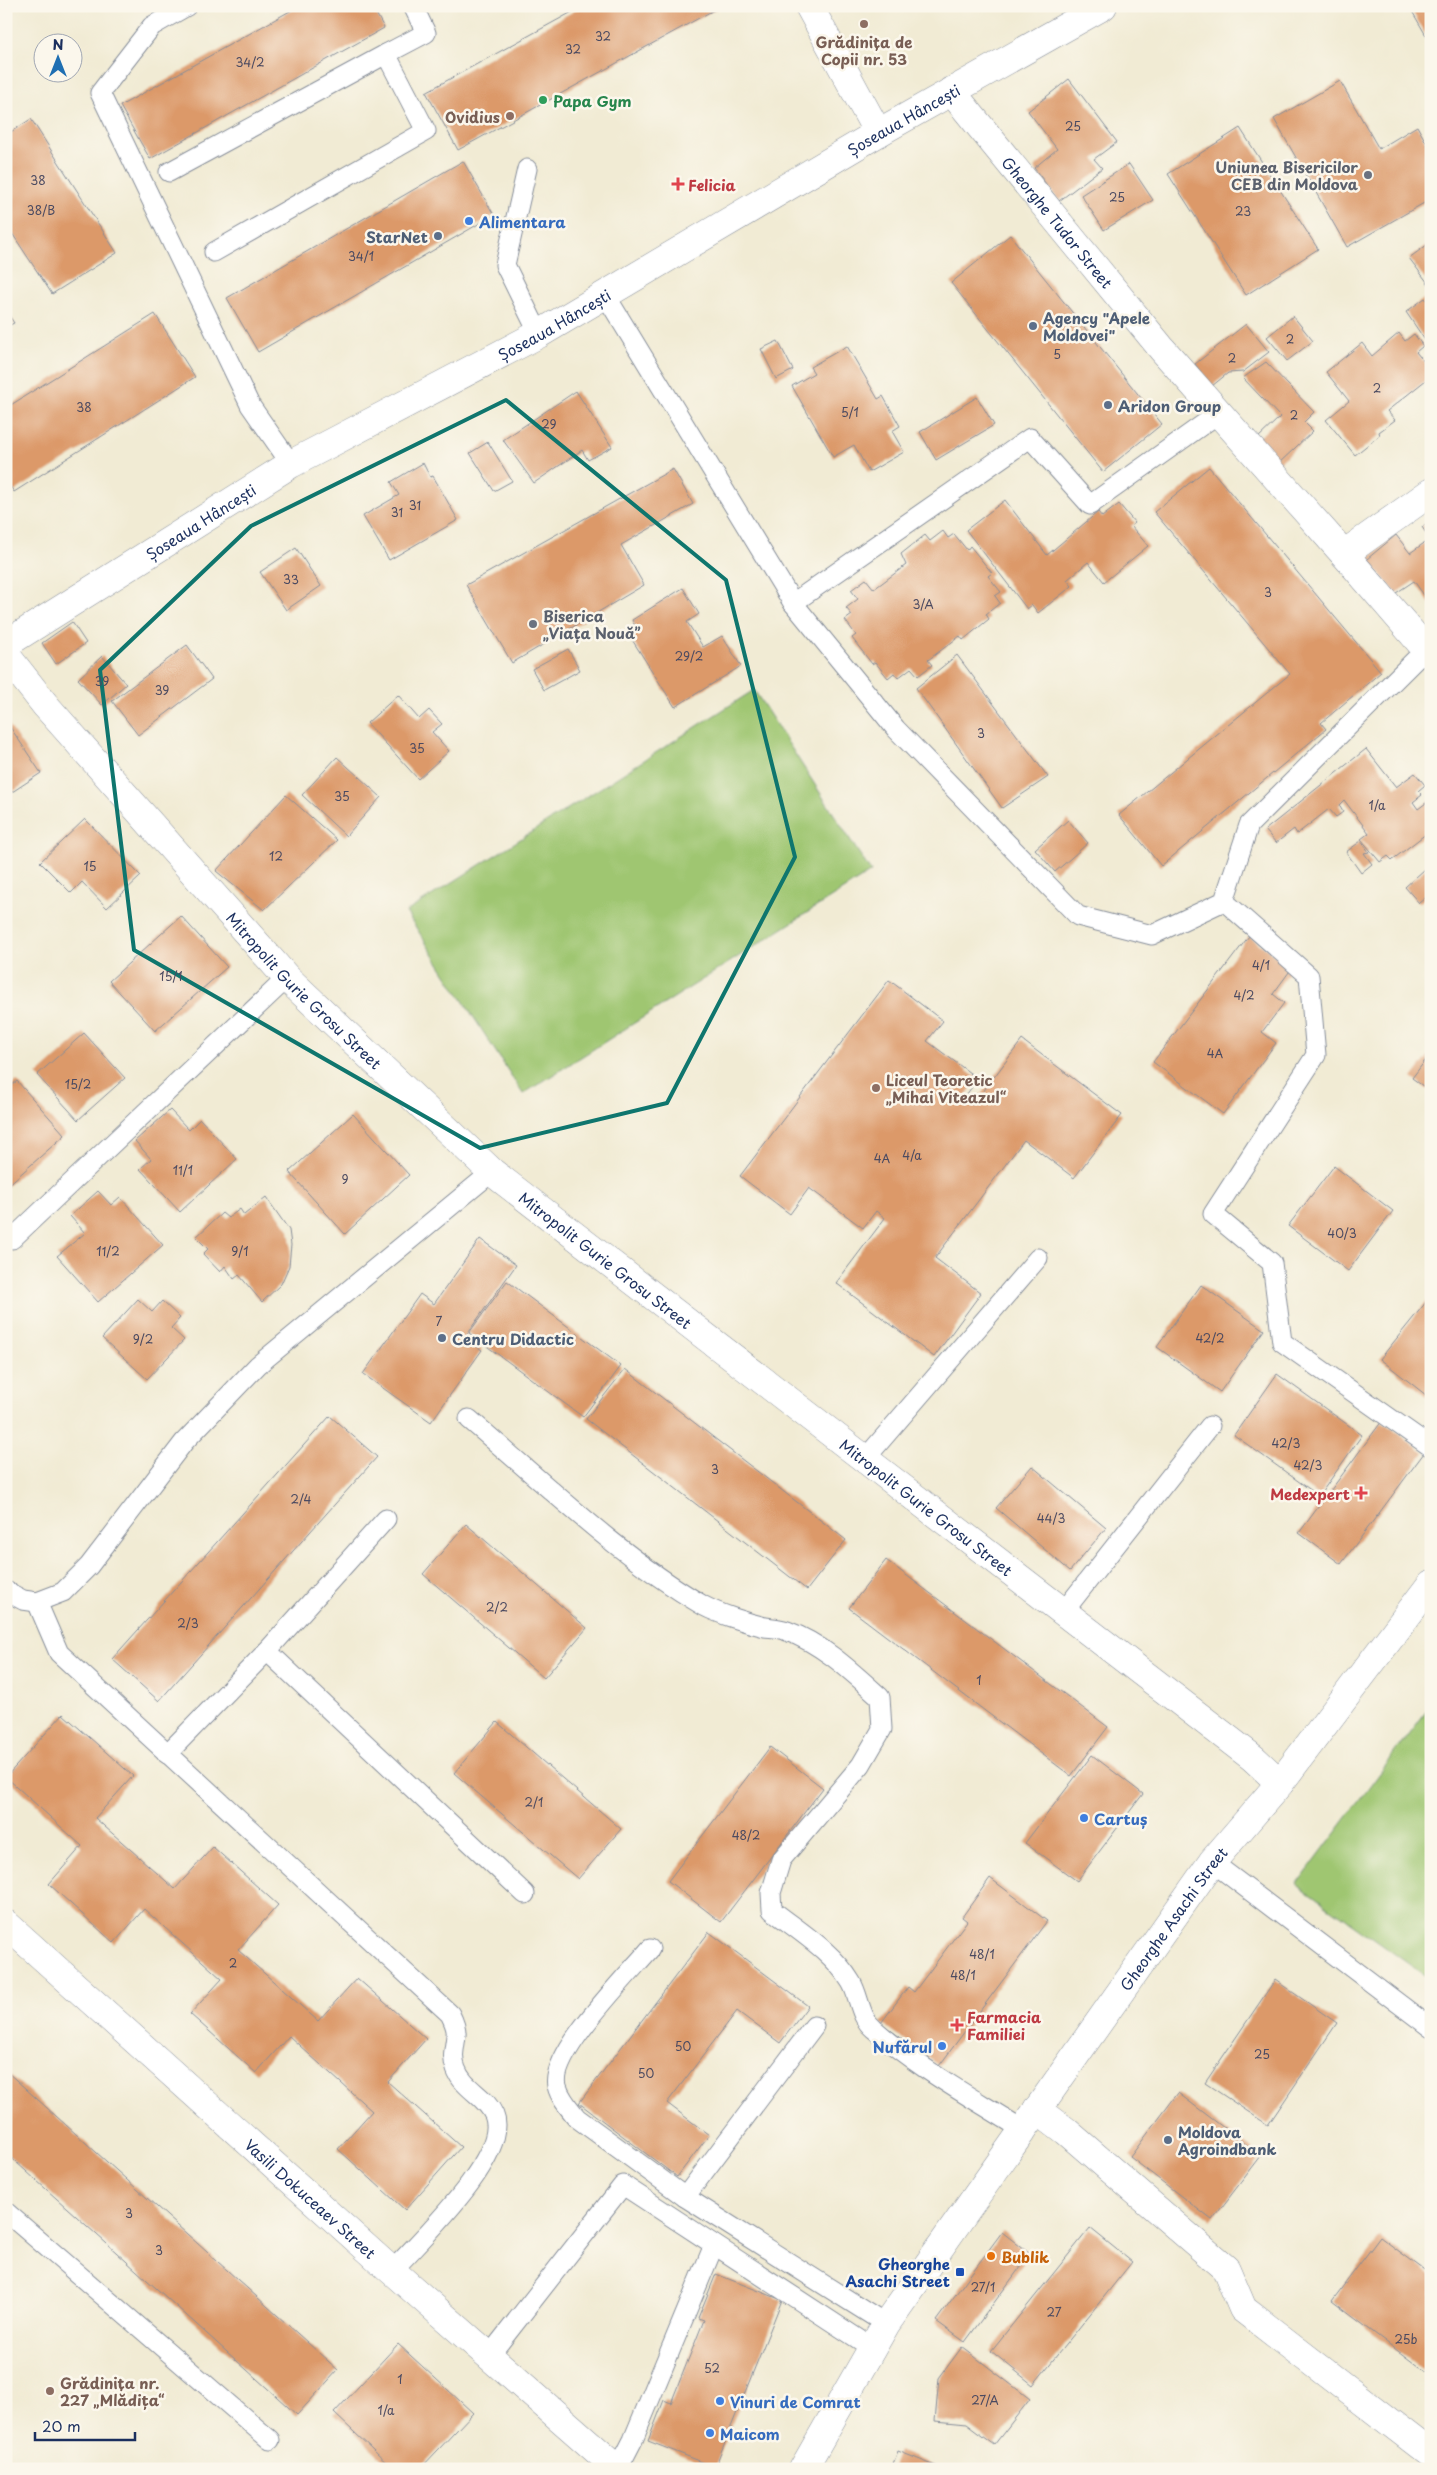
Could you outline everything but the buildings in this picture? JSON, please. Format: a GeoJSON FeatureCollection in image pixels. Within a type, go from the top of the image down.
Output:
{"type":"FeatureCollection","features":[{"type":"Feature","properties":{"kind":"street"},"geometry":{"type":"LineString","coordinates":[[809,6],[878,133]]}},
{"type":"Feature","properties":{"kind":"street","name":"Șoseaua Hâncești"},"geometry":{"type":"LineString","coordinates":[[6,644],[291,464],[539,334],[878,133],[1104,6]]}},
{"type":"Feature","properties":{"kind":"street","name":"Gheorghe Tudor Street"},"geometry":{"type":"LineString","coordinates":[[951,91],[1162,350],[1344,554],[1428,652]]}},
{"type":"Feature","properties":{"kind":"street"},"geometry":{"type":"LineString","coordinates":[[1344,554],[1431,492]]}},
{"type":"Feature","properties":{"kind":"street","name":"Mitropolit Gurie Grosu Street"},"geometry":{"type":"LineString","coordinates":[[6,655],[46,706],[287,978],[492,1172],[1064,1611],[1253,1758],[1280,1783]]}},
{"type":"Feature","properties":{"kind":"street","name":"Gheorghe Asachi Street"},"geometry":{"type":"LineString","coordinates":[[803,2469],[886,2324],[1212,1862],[1280,1783],[1431,1584]]}},
{"type":"Feature","properties":{"kind":"street","name":"Vasili Dokuceaev Street"},"geometry":{"type":"LineString","coordinates":[[6,1924],[392,2271],[618,2469]]}},
{"type":"Feature","properties":{"kind":"street"},"geometry":{"type":"LineString","coordinates":[[1030,2120],[1066,2131],[1226,2268],[1243,2309],[1431,2454]]}},
{"type":"Feature","properties":{"kind":"lane"},"geometry":{"type":"LineString","coordinates":[[187,6],[152,26],[100,93],[250,404],[291,464]]}},
{"type":"Feature","properties":{"kind":"lane"},"geometry":{"type":"LineString","coordinates":[[169,172],[426,32],[413,6]]}},
{"type":"Feature","properties":{"kind":"lane"},"geometry":{"type":"LineString","coordinates":[[214,252],[426,132],[386,54]]}},
{"type":"Feature","properties":{"kind":"lane"},"geometry":{"type":"LineString","coordinates":[[527,169],[505,265],[539,334]]}},
{"type":"Feature","properties":{"kind":"lane"},"geometry":{"type":"LineString","coordinates":[[606,296],[794,602],[896,729],[1078,916],[1152,935],[1224,901],[1249,826],[1428,652]]}},
{"type":"Feature","properties":{"kind":"lane"},"geometry":{"type":"LineString","coordinates":[[794,602],[1030,438],[1090,505],[1219,413]]}},
{"type":"Feature","properties":{"kind":"lane"},"geometry":{"type":"LineString","coordinates":[[1224,901],[1308,976],[1316,1055],[1213,1214],[1272,1263],[1282,1342],[1431,1447]]}},
{"type":"Feature","properties":{"kind":"lane"},"geometry":{"type":"LineString","coordinates":[[12,1239],[287,978]]}},
{"type":"Feature","properties":{"kind":"lane"},"geometry":{"type":"LineString","coordinates":[[6,1591],[23,1600],[37,1602],[63,1592],[88,1566],[184,1442],[258,1365],[492,1172]]}},
{"type":"Feature","properties":{"kind":"lane"},"geometry":{"type":"LineString","coordinates":[[865,1459],[1038,1258]]}},
{"type":"Feature","properties":{"kind":"lane"},"geometry":{"type":"LineString","coordinates":[[469,1419],[588,1521],[656,1574],[706,1607],[763,1626],[787,1631],[811,1644],[846,1667],[880,1697],[882,1729],[861,1765],[781,1860],[771,1893],[772,1910],[829,1954],[852,1983],[863,2016],[873,2028],[943,2080],[1030,2120]]}},
{"type":"Feature","properties":{"kind":"lane"},"geometry":{"type":"LineString","coordinates":[[1064,1611],[1210,1426]]}},
{"type":"Feature","properties":{"kind":"lane"},"geometry":{"type":"LineString","coordinates":[[167,1754],[267,1651],[386,1520]]}},
{"type":"Feature","properties":{"kind":"lane"},"geometry":{"type":"LineString","coordinates":[[37,1602],[59,1653],[450,2014],[457,2034],[453,2046],[456,2069],[465,2084],[494,2114],[497,2126],[496,2138],[483,2167],[392,2271]]}},
{"type":"Feature","properties":{"kind":"lane"},"geometry":{"type":"LineString","coordinates":[[267,1651],[525,1894]]}},
{"type":"Feature","properties":{"kind":"lane"},"geometry":{"type":"LineString","coordinates":[[1212,1862],[1431,2028]]}},
{"type":"Feature","properties":{"kind":"lane"},"geometry":{"type":"LineString","coordinates":[[650,1949],[568,2048],[557,2072],[557,2085],[564,2102],[577,2118],[685,2197],[886,2324]]}},
{"type":"Feature","properties":{"kind":"lane"},"geometry":{"type":"LineString","coordinates":[[685,2197],[814,2026]]}},
{"type":"Feature","properties":{"kind":"lane"},"geometry":{"type":"LineString","coordinates":[[489,2356],[623,2185],[872,2348]]}},
{"type":"Feature","properties":{"kind":"lane"},"geometry":{"type":"LineString","coordinates":[[6,2212],[270,2440]]}},
{"type":"Feature","properties":{"kind":"lane"},"geometry":{"type":"LineString","coordinates":[[618,2469],[714,2245]]}},
{"type":"Feature","properties":{"kind":"highlighted area"},"geometry":{"type":"Polygon","coordinates":[[[506,400],[726,580],[795,857],[667,1103],[480,1148],[134,950],[100,670],[251,526],[506,400]]]}},
{"type":"Feature","properties":{"kind":"green space"},"geometry":{"type":"Polygon","coordinates":[[[754,690],[871,872],[523,1094],[406,912],[754,690]]]}},
{"type":"Feature","properties":{"kind":"green space"},"geometry":{"type":"Polygon","coordinates":[[[1431,1705],[1431,1980],[1297,1884],[1431,1705]]]}},
{"type":"Feature","properties":{"kind":"place","name":"Grădinița de Copii nr. 53"},"geometry":{"type":"Point","coordinates":[864,24]}},
{"type":"Feature","properties":{"kind":"place","name":"Papa Gym"},"geometry":{"type":"Point","coordinates":[543,100]}},
{"type":"Feature","properties":{"kind":"place","name":"Ovidius"},"geometry":{"type":"Point","coordinates":[510,116]}},
{"type":"Feature","properties":{"kind":"place","name":"Uniunea Bisericilor CEB din Moldova"},"geometry":{"type":"Point","coordinates":[1368,175]}},
{"type":"Feature","properties":{"kind":"place","name":"Felicia"},"geometry":{"type":"Point","coordinates":[678,184]}},
{"type":"Feature","properties":{"kind":"place","name":"Alimentara"},"geometry":{"type":"Point","coordinates":[469,221]}},
{"type":"Feature","properties":{"kind":"place","name":"StarNet"},"geometry":{"type":"Point","coordinates":[438,236]}},
{"type":"Feature","properties":{"kind":"place","name":"Agency \"Apele Moldovei\""},"geometry":{"type":"Point","coordinates":[1033,326]}},
{"type":"Feature","properties":{"kind":"place","name":"Aridon Group"},"geometry":{"type":"Point","coordinates":[1108,405]}},
{"type":"Feature","properties":{"kind":"place","name":"Biserica „Viața Nouă”"},"geometry":{"type":"Point","coordinates":[533,624]}},
{"type":"Feature","properties":{"kind":"place","name":"Liceul Teoretic „Mihai Viteazul“"},"geometry":{"type":"Point","coordinates":[876,1088]}},
{"type":"Feature","properties":{"kind":"place","name":"Centru Didactic"},"geometry":{"type":"Point","coordinates":[442,1338]}},
{"type":"Feature","properties":{"kind":"place","name":"Medexpert"},"geometry":{"type":"Point","coordinates":[1361,1493]}},
{"type":"Feature","properties":{"kind":"place","name":"Cartuș"},"geometry":{"type":"Point","coordinates":[1084,1818]}},
{"type":"Feature","properties":{"kind":"place","name":"Farmacia Familiei"},"geometry":{"type":"Point","coordinates":[957,2025]}},
{"type":"Feature","properties":{"kind":"place","name":"Nufărul"},"geometry":{"type":"Point","coordinates":[942,2046]}},
{"type":"Feature","properties":{"kind":"place","name":"Moldova Agroindbank"},"geometry":{"type":"Point","coordinates":[1168,2140]}},
{"type":"Feature","properties":{"kind":"place","name":"Bublik"},"geometry":{"type":"Point","coordinates":[991,2256]}},
{"type":"Feature","properties":{"kind":"place","name":"Gheorghe Asachi Street"},"geometry":{"type":"Point","coordinates":[960,2272]}},
{"type":"Feature","properties":{"kind":"place","name":"Grădinița nr. 227 „Mlădița“"},"geometry":{"type":"Point","coordinates":[50,2391]}},
{"type":"Feature","properties":{"kind":"place","name":"Vinuri de Comrat"},"geometry":{"type":"Point","coordinates":[720,2401]}},
{"type":"Feature","properties":{"kind":"place","name":"Maicom"},"geometry":{"type":"Point","coordinates":[710,2433]}}]}
